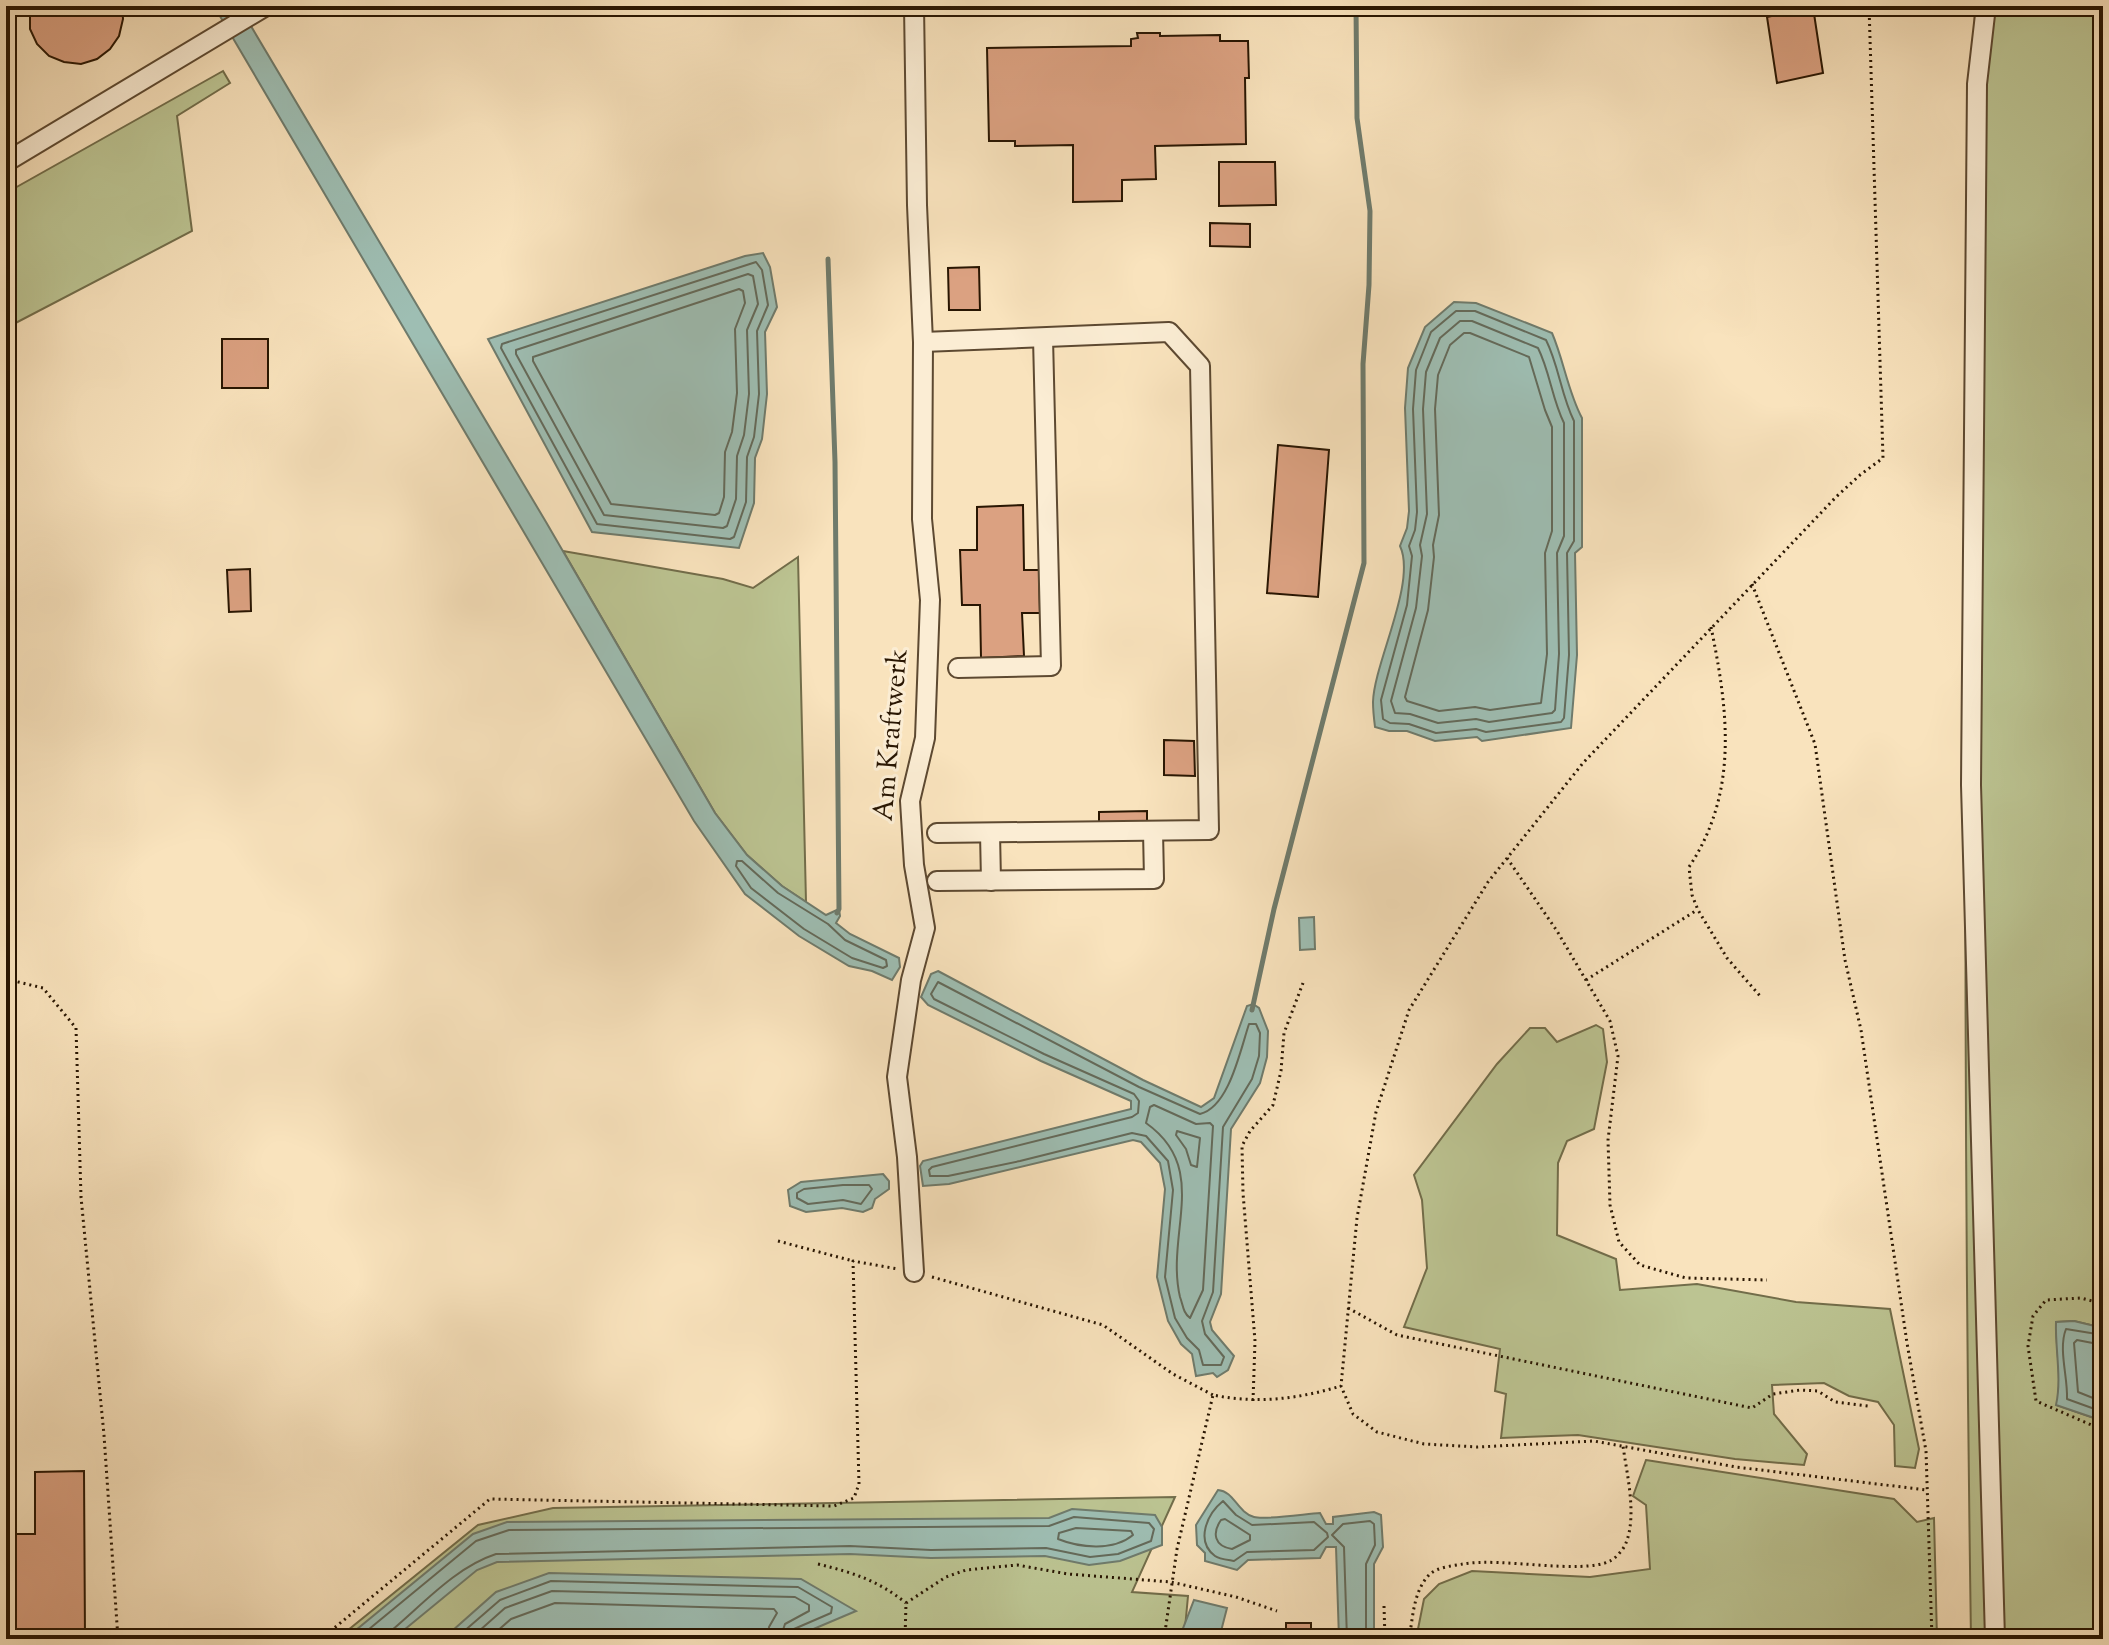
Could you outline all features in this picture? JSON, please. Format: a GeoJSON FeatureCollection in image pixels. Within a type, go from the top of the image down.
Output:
{"type":"FeatureCollection","features":[{"type":"Feature","properties":{"kind":"street"},"geometry":{"type":"LineString","coordinates":[[6,162],[266,6]]}},
{"type":"Feature","properties":{"kind":"street","name":"Am Kraftwerk"},"geometry":{"type":"LineString","coordinates":[[914,6],[923,342],[922,519],[929,615],[925,738],[910,801],[914,865],[925,928],[911,980],[897,1077],[907,1157],[914,1272]]}},
{"type":"Feature","properties":{"kind":"street"},"geometry":{"type":"LineString","coordinates":[[1986,6],[1977,84],[1971,785],[1995,1639]]}},
{"type":"Feature","properties":{"kind":"street"},"geometry":{"type":"LineString","coordinates":[[923,342],[1169,332],[1200,366],[1209,830],[937,833]]}},
{"type":"Feature","properties":{"kind":"street"},"geometry":{"type":"LineString","coordinates":[[958,668],[1051,666],[1043,338]]}},
{"type":"Feature","properties":{"kind":"street"},"geometry":{"type":"LineString","coordinates":[[937,881],[1154,879],[1153,831]]}},
{"type":"Feature","properties":{"kind":"street"},"geometry":{"type":"LineString","coordinates":[[990,833],[991,881]]}},
{"type":"Feature","properties":{"kind":"path"},"geometry":{"type":"LineString","coordinates":[[1869,6],[1883,458],[1852,482],[1583,763],[1488,882],[1409,1010],[1376,1112],[1357,1218],[1341,1386],[1353,1414],[1377,1432],[1424,1444],[1478,1447],[1594,1441],[1736,1467],[1927,1490]]}},
{"type":"Feature","properties":{"kind":"path"},"geometry":{"type":"LineString","coordinates":[[1752,584],[1815,744],[1845,960],[1861,1030],[1926,1451],[1932,1639]]}},
{"type":"Feature","properties":{"kind":"path"},"geometry":{"type":"LineString","coordinates":[[1711,627],[1722,680],[1728,743],[1719,799],[1704,844],[1689,867],[1692,895],[1727,958],[1760,996]]}},
{"type":"Feature","properties":{"kind":"path"},"geometry":{"type":"LineString","coordinates":[[1507,858],[1557,931],[1610,1021],[1618,1056],[1608,1140],[1610,1205],[1619,1242],[1640,1265],[1686,1278],[1767,1280]]}},
{"type":"Feature","properties":{"kind":"path"},"geometry":{"type":"LineString","coordinates":[[1586,980],[1698,910]]}},
{"type":"Feature","properties":{"kind":"path"},"geometry":{"type":"LineString","coordinates":[[6,979],[43,988],[76,1028],[81,1197],[104,1435],[118,1639]]}},
{"type":"Feature","properties":{"kind":"path"},"geometry":{"type":"LineString","coordinates":[[1253,1401],[1255,1341],[1242,1146],[1250,1131],[1273,1105],[1281,1071],[1284,1033],[1303,983]]}},
{"type":"Feature","properties":{"kind":"path"},"geometry":{"type":"LineString","coordinates":[[778,1241],[853,1261],[914,1272],[1103,1325],[1173,1374],[1213,1395],[1253,1401],[1304,1397],[1341,1386]]}},
{"type":"Feature","properties":{"kind":"path"},"geometry":{"type":"LineString","coordinates":[[321,1639],[490,1499],[834,1506],[854,1498],[859,1484],[853,1261]]}},
{"type":"Feature","properties":{"kind":"path"},"geometry":{"type":"LineString","coordinates":[[2103,1304],[2081,1298],[2046,1300],[2033,1316],[2028,1346],[2036,1401],[2103,1430]]}},
{"type":"Feature","properties":{"kind":"path"},"geometry":{"type":"LineString","coordinates":[[1348,1308],[1397,1335],[1752,1408],[1773,1394],[1800,1390],[1818,1391],[1835,1402],[1868,1406]]}},
{"type":"Feature","properties":{"kind":"path"},"geometry":{"type":"LineString","coordinates":[[1164,1639],[1171,1582],[1213,1395]]}},
{"type":"Feature","properties":{"kind":"path"},"geometry":{"type":"LineString","coordinates":[[1409,1639],[1415,1601],[1429,1575],[1445,1567],[1481,1561],[1586,1566],[1611,1561],[1625,1546],[1629,1525],[1623,1446]]}},
{"type":"Feature","properties":{"kind":"path"},"geometry":{"type":"LineString","coordinates":[[818,1564],[851,1572],[882,1585],[906,1603]]}},
{"type":"Feature","properties":{"kind":"path"},"geometry":{"type":"LineString","coordinates":[[906,1603],[956,1573],[1017,1565],[1068,1574],[1171,1582],[1236,1597],[1277,1611]]}},
{"type":"Feature","properties":{"kind":"path"},"geometry":{"type":"LineString","coordinates":[[905,1639],[906,1603]]}},
{"type":"Feature","properties":{"kind":"path"},"geometry":{"type":"LineString","coordinates":[[1384,1606],[1385,1639]]}},
{"type":"Feature","properties":{"kind":"green space"},"geometry":{"type":"Polygon","coordinates":[[[1975,6],[2103,6],[2103,1328],[2074,1321],[2056,1322],[2057,1405],[2103,1421],[2103,1639],[1971,1639],[1966,822],[1968,414],[1975,6]]]}},
{"type":"Feature","properties":{"kind":"green space"},"geometry":{"type":"Polygon","coordinates":[[[223,71],[230,83],[177,116],[192,231],[6,328],[6,193],[223,71]]]}},
{"type":"Feature","properties":{"kind":"green space"},"geometry":{"type":"Polygon","coordinates":[[[563,551],[723,579],[753,588],[798,557],[806,902],[782,886],[747,855],[715,813],[563,551]]]}},
{"type":"Feature","properties":{"kind":"green space"},"geometry":{"type":"Polygon","coordinates":[[[1596,1025],[1603,1029],[1607,1062],[1594,1129],[1567,1141],[1558,1163],[1557,1235],[1616,1259],[1620,1290],[1697,1284],[1796,1302],[1890,1309],[1919,1449],[1915,1468],[1895,1466],[1894,1425],[1878,1402],[1849,1396],[1824,1383],[1772,1385],[1774,1414],[1807,1454],[1804,1465],[1735,1459],[1578,1435],[1501,1438],[1506,1394],[1495,1391],[1500,1349],[1404,1327],[1427,1268],[1422,1200],[1414,1175],[1497,1064],[1530,1028],[1545,1028],[1557,1042],[1596,1025]]]}},
{"type":"Feature","properties":{"kind":"green space"},"geometry":{"type":"Polygon","coordinates":[[[1646,1460],[1894,1499],[1917,1522],[1934,1518],[1937,1639],[1416,1639],[1424,1599],[1439,1584],[1472,1571],[1590,1577],[1650,1569],[1646,1505],[1633,1496],[1646,1460]]]}},
{"type":"Feature","properties":{"kind":"green space"},"geometry":{"type":"Polygon","coordinates":[[[1175,1497],[1132,1592],[1188,1596],[1184,1639],[337,1639],[478,1525],[553,1508],[1175,1497]]]}},
{"type":"Feature","properties":{"kind":"water"},"geometry":{"type":"Polygon","coordinates":[[[214,6],[239,6],[715,813],[747,855],[782,886],[826,915],[839,909],[840,916],[836,923],[850,934],[899,958],[900,967],[892,980],[849,966],[799,936],[745,894],[694,821],[214,6]]]}},
{"type":"Feature","properties":{"kind":"water"},"geometry":{"type":"Polygon","coordinates":[[[763,253],[770,267],[777,307],[765,332],[767,394],[762,439],[755,458],[754,503],[739,548],[592,532],[488,339],[745,256],[763,253]]]}},
{"type":"Feature","properties":{"kind":"water"},"geometry":{"type":"Polygon","coordinates":[[[1454,302],[1476,303],[1552,333],[1582,418],[1582,547],[1575,553],[1577,655],[1571,728],[1482,741],[1477,737],[1435,741],[1407,731],[1375,727],[1375,686],[1403,580],[1404,561],[1400,546],[1409,511],[1405,408],[1408,368],[1425,327],[1454,302]]]}},
{"type":"Feature","properties":{"kind":"water"},"geometry":{"type":"Polygon","coordinates":[[[1314,917],[1315,949],[1300,950],[1299,918],[1314,917]]]}},
{"type":"Feature","properties":{"kind":"water"},"geometry":{"type":"Polygon","coordinates":[[[938,971],[1143,1080],[1201,1107],[1214,1098],[1247,1006],[1253,1004],[1259,1008],[1268,1031],[1267,1057],[1260,1083],[1231,1129],[1221,1294],[1210,1322],[1212,1330],[1234,1356],[1228,1370],[1217,1377],[1213,1373],[1196,1376],[1192,1354],[1181,1344],[1168,1321],[1157,1277],[1165,1189],[1160,1163],[1141,1142],[1133,1140],[949,1184],[923,1186],[920,1166],[923,1161],[1131,1109],[1131,1101],[928,1005],[921,997],[931,974],[938,971]]]}},
{"type":"Feature","properties":{"kind":"water"},"geometry":{"type":"Polygon","coordinates":[[[883,1174],[889,1181],[889,1189],[875,1199],[872,1208],[863,1212],[842,1208],[806,1212],[790,1206],[788,1190],[801,1182],[883,1174]]]}},
{"type":"Feature","properties":{"kind":"water"},"geometry":{"type":"Polygon","coordinates":[[[2074,1321],[2103,1328],[2103,1421],[2056,1405],[2056,1322],[2074,1321]]]}},
{"type":"Feature","properties":{"kind":"water"},"geometry":{"type":"Polygon","coordinates":[[[1218,1490],[1228,1494],[1243,1511],[1259,1518],[1320,1513],[1326,1524],[1333,1524],[1333,1517],[1374,1512],[1381,1515],[1383,1547],[1374,1564],[1374,1639],[1339,1639],[1336,1547],[1326,1547],[1320,1558],[1248,1560],[1237,1570],[1205,1561],[1205,1553],[1197,1545],[1196,1525],[1218,1490]]]}},
{"type":"Feature","properties":{"kind":"water"},"geometry":{"type":"Polygon","coordinates":[[[1072,1509],[1155,1515],[1162,1527],[1162,1545],[1120,1561],[1089,1565],[1045,1556],[931,1558],[850,1554],[497,1562],[477,1570],[393,1639],[345,1639],[473,1534],[507,1522],[1049,1518],[1072,1509]]]}},
{"type":"Feature","properties":{"kind":"water"},"geometry":{"type":"Polygon","coordinates":[[[549,1573],[801,1579],[856,1611],[790,1639],[443,1639],[496,1592],[549,1573]]]}},
{"type":"Feature","properties":{"kind":"water"},"geometry":{"type":"Polygon","coordinates":[[[1194,1600],[1227,1608],[1219,1639],[1182,1639],[1194,1600]]]}},
{"type":"Feature","properties":{"kind":"building"},"geometry":{"type":"Polygon","coordinates":[[[30,6],[122,6],[119,36],[110,49],[97,59],[81,64],[64,62],[49,56],[37,44],[30,29],[30,6]]]}},
{"type":"Feature","properties":{"kind":"building"},"geometry":{"type":"Polygon","coordinates":[[[1813,7],[1823,73],[1777,83],[1767,17],[1813,7]]]}},
{"type":"Feature","properties":{"kind":"building"},"geometry":{"type":"Polygon","coordinates":[[[1137,33],[1160,33],[1160,36],[1220,35],[1220,41],[1248,41],[1246,144],[1155,146],[1156,179],[1122,180],[1122,201],[1073,202],[1073,145],[1015,146],[1015,141],[989,141],[987,48],[1131,46],[1131,39],[1138,38],[1137,33]]]}},
{"type":"Feature","properties":{"kind":"building"},"geometry":{"type":"Polygon","coordinates":[[[1219,162],[1275,162],[1276,205],[1219,206],[1219,162]]]}},
{"type":"Feature","properties":{"kind":"building"},"geometry":{"type":"Polygon","coordinates":[[[1210,223],[1250,224],[1250,247],[1210,246],[1210,223]]]}},
{"type":"Feature","properties":{"kind":"building"},"geometry":{"type":"Polygon","coordinates":[[[979,267],[980,310],[949,310],[948,268],[979,267]]]}},
{"type":"Feature","properties":{"kind":"building"},"geometry":{"type":"Polygon","coordinates":[[[222,339],[268,339],[268,388],[222,388],[222,339]]]}},
{"type":"Feature","properties":{"kind":"building"},"geometry":{"type":"Polygon","coordinates":[[[1278,445],[1329,450],[1318,597],[1267,593],[1278,445]]]}},
{"type":"Feature","properties":{"kind":"building"},"geometry":{"type":"Polygon","coordinates":[[[1023,505],[1024,570],[1039,570],[1040,613],[1022,613],[1024,656],[981,658],[980,605],[962,605],[960,550],[977,550],[977,507],[1023,505]]]}},
{"type":"Feature","properties":{"kind":"building"},"geometry":{"type":"Polygon","coordinates":[[[250,569],[251,611],[229,612],[227,570],[250,569]]]}},
{"type":"Feature","properties":{"kind":"building"},"geometry":{"type":"Polygon","coordinates":[[[1164,740],[1194,741],[1195,776],[1164,775],[1164,740]]]}},
{"type":"Feature","properties":{"kind":"building"},"geometry":{"type":"Polygon","coordinates":[[[1147,811],[1147,823],[1099,823],[1099,812],[1147,811]]]}},
{"type":"Feature","properties":{"kind":"building"},"geometry":{"type":"Polygon","coordinates":[[[6,1053],[11,1232],[6,1232],[6,1053]]]}},
{"type":"Feature","properties":{"kind":"building"},"geometry":{"type":"Polygon","coordinates":[[[84,1471],[85,1639],[6,1639],[6,1534],[35,1534],[35,1472],[84,1471]]]}},
{"type":"Feature","properties":{"kind":"building"},"geometry":{"type":"Polygon","coordinates":[[[1286,1623],[1311,1623],[1311,1639],[1286,1639],[1286,1623]]]}},
{"type":"Feature","properties":{"kind":"waterway"},"geometry":{"type":"LineString","coordinates":[[1252,1010],[1274,909],[1364,563],[1363,364],[1370,211],[1357,118],[1356,6]]}},
{"type":"Feature","properties":{"kind":"waterway"},"geometry":{"type":"LineString","coordinates":[[828,259],[835,462],[837,913]]}}]}
